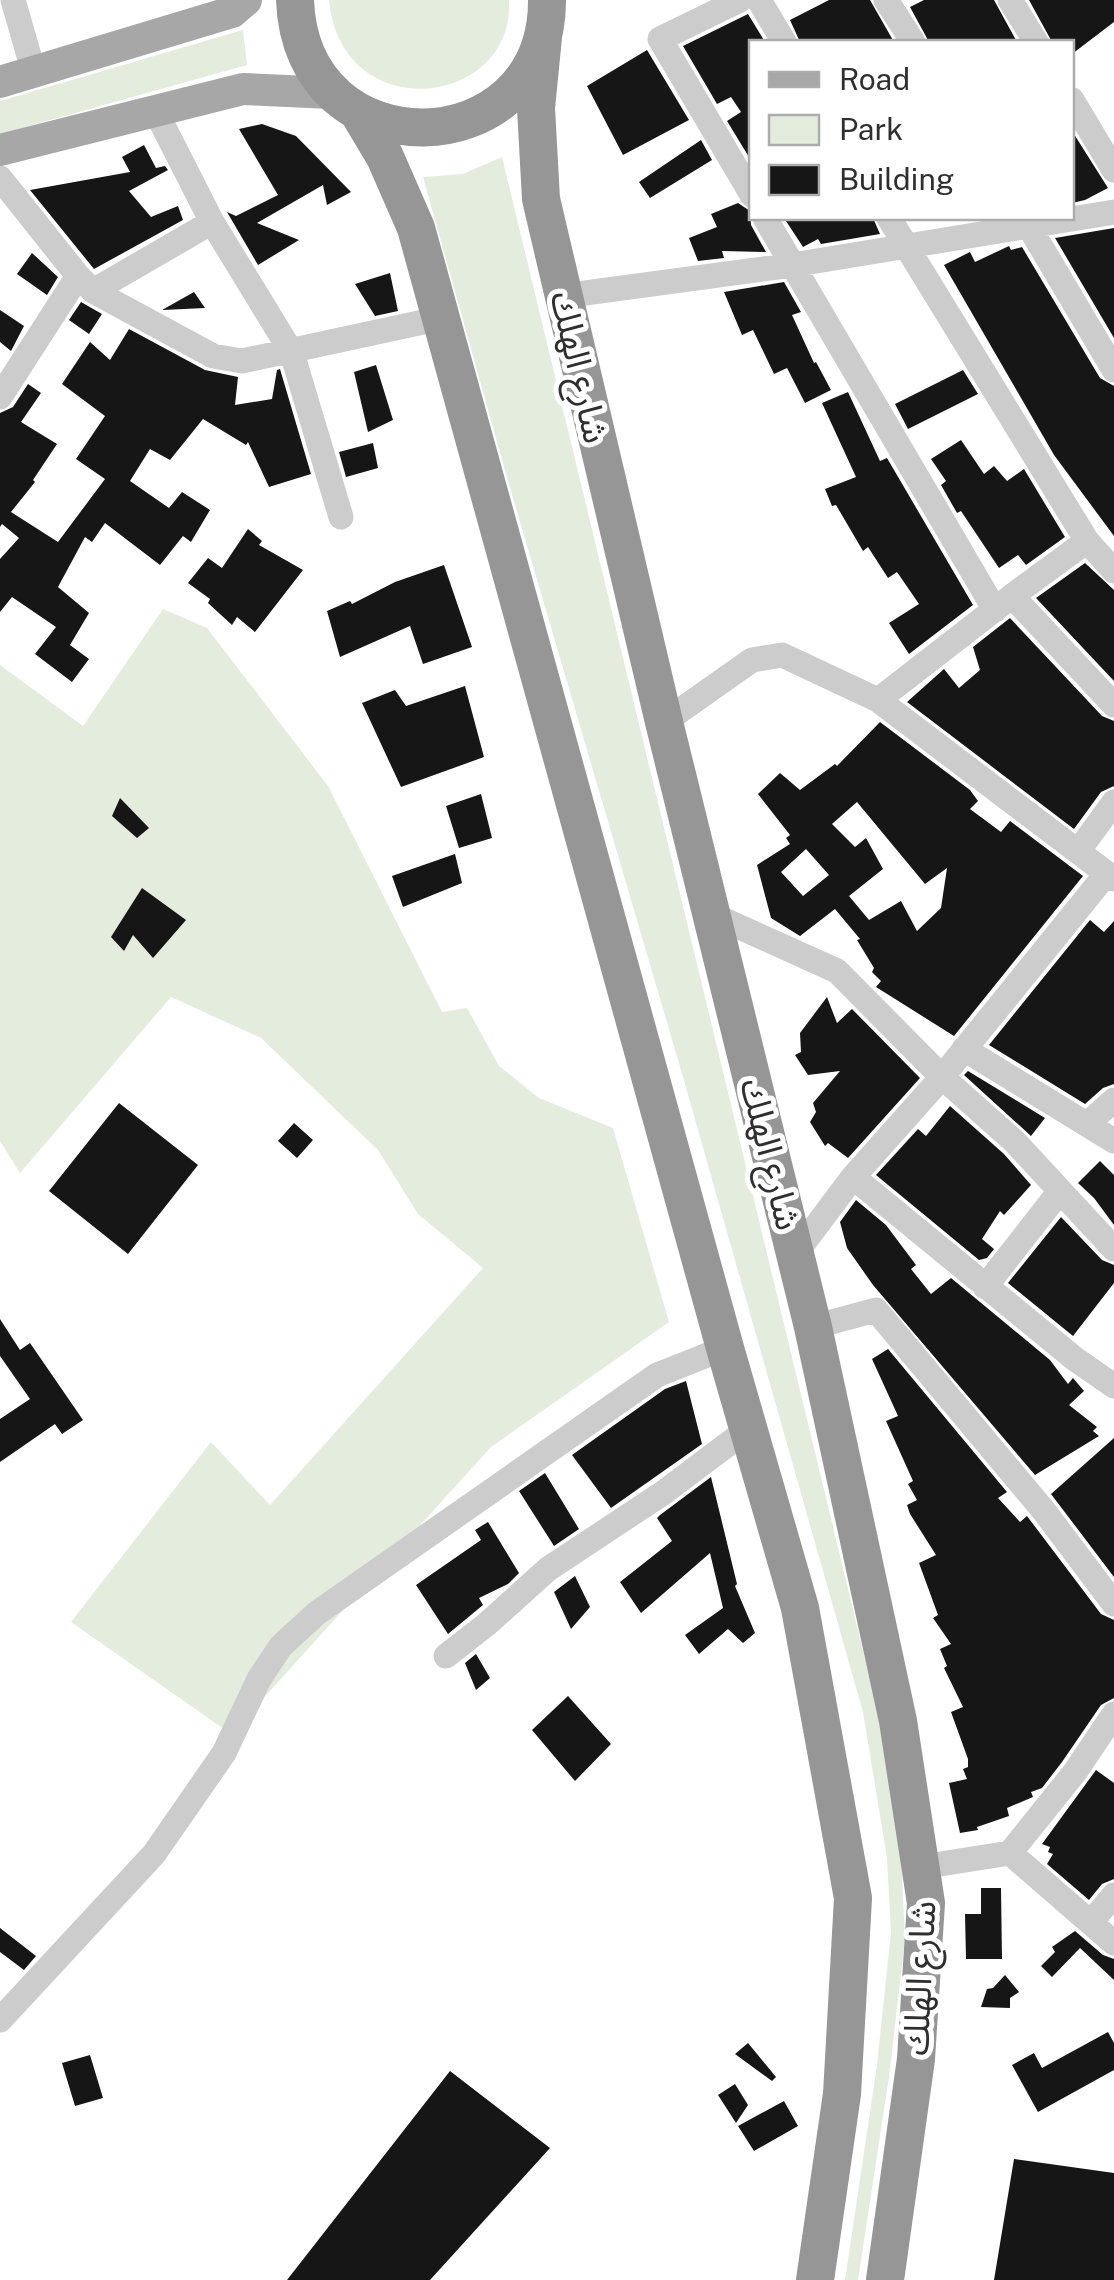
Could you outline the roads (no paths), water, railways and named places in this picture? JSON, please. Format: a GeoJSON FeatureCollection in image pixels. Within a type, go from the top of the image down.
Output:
{"type":"FeatureCollection","features":[{"type":"Feature","properties":{"kind":"highway","name":"شارع الهلك"},"geometry":{"type":"LineString","coordinates":[[295,0],[296,26],[308,62],[346,104],[385,157],[416,228],[724,1348],[800,1608],[853,1898],[842,2094],[815,2280]]}},
{"type":"Feature","properties":{"kind":"highway","name":"شارع الهلك"},"geometry":{"type":"LineString","coordinates":[[548,10],[536,108],[541,199],[664,722],[796,1252],[898,1721],[921,1866],[926,1903],[916,2059],[884,2280]]}},
{"type":"Feature","properties":{"kind":"highway"},"geometry":{"type":"LineString","coordinates":[[346,104],[396,128],[434,129],[471,120],[503,100],[528,72],[548,10]]}},
{"type":"Feature","properties":{"kind":"main road"},"geometry":{"type":"LineString","coordinates":[[0,82],[232,12],[246,0]]}},
{"type":"Feature","properties":{"kind":"main road"},"geometry":{"type":"LineString","coordinates":[[0,150],[243,88],[346,104]]}},
{"type":"Feature","properties":{"kind":"street"},"geometry":{"type":"LineString","coordinates":[[13,0],[34,73]]}},
{"type":"Feature","properties":{"kind":"street"},"geometry":{"type":"LineString","coordinates":[[740,0],[660,39],[749,190]]}},
{"type":"Feature","properties":{"kind":"street"},"geometry":{"type":"LineString","coordinates":[[759,0],[783,40]]}},
{"type":"Feature","properties":{"kind":"street"},"geometry":{"type":"LineString","coordinates":[[886,0],[912,40]]}},
{"type":"Feature","properties":{"kind":"street"},"geometry":{"type":"LineString","coordinates":[[1010,0],[1035,40]]}},
{"type":"Feature","properties":{"kind":"street"},"geometry":{"type":"LineString","coordinates":[[1074,103],[1114,170]]}},
{"type":"Feature","properties":{"kind":"street"},"geometry":{"type":"LineString","coordinates":[[156,112],[212,222],[292,353],[341,517]]}},
{"type":"Feature","properties":{"kind":"street"},"geometry":{"type":"LineString","coordinates":[[3,192],[86,284],[213,356],[242,362],[442,318]]}},
{"type":"Feature","properties":{"kind":"street"},"geometry":{"type":"LineString","coordinates":[[1074,216],[1114,212]]}},
{"type":"Feature","properties":{"kind":"street"},"geometry":{"type":"LineString","coordinates":[[765,220],[1004,603],[1114,705]]}},
{"type":"Feature","properties":{"kind":"street"},"geometry":{"type":"LineString","coordinates":[[890,220],[1087,541],[1114,571]]}},
{"type":"Feature","properties":{"kind":"street"},"geometry":{"type":"LineString","coordinates":[[564,296],[792,265],[1026,221],[1114,370]]}},
{"type":"Feature","properties":{"kind":"street"},"geometry":{"type":"LineString","coordinates":[[0,396],[86,284],[212,222]]}},
{"type":"Feature","properties":{"kind":"street"},"geometry":{"type":"LineString","coordinates":[[878,700],[1087,541]]}},
{"type":"Feature","properties":{"kind":"street"},"geometry":{"type":"LineString","coordinates":[[664,722],[752,660],[782,656],[878,700],[1110,876],[853,1177],[796,1252]]}},
{"type":"Feature","properties":{"kind":"street"},"geometry":{"type":"LineString","coordinates":[[1079,850],[1114,802]]}},
{"type":"Feature","properties":{"kind":"street"},"geometry":{"type":"LineString","coordinates":[[713,915],[837,971],[942,1077],[1015,1142],[1114,1249]]}},
{"type":"Feature","properties":{"kind":"street"},"geometry":{"type":"LineString","coordinates":[[964,1050],[1114,1140]]}},
{"type":"Feature","properties":{"kind":"street"},"geometry":{"type":"LineString","coordinates":[[1087,1124],[1114,1100]]}},
{"type":"Feature","properties":{"kind":"street"},"geometry":{"type":"LineString","coordinates":[[853,1177],[985,1287],[1114,1386]]}},
{"type":"Feature","properties":{"kind":"street"},"geometry":{"type":"LineString","coordinates":[[985,1287],[1060,1191]]}},
{"type":"Feature","properties":{"kind":"street"},"geometry":{"type":"LineString","coordinates":[[813,1328],[876,1310],[1044,1511],[1114,1604]]}},
{"type":"Feature","properties":{"kind":"street"},"geometry":{"type":"LineString","coordinates":[[0,2020],[154,1854],[224,1752],[259,1679],[281,1646],[318,1612],[657,1375],[724,1348]]}},
{"type":"Feature","properties":{"kind":"street"},"geometry":{"type":"LineString","coordinates":[[446,1656],[548,1569],[663,1493],[748,1429]]}},
{"type":"Feature","properties":{"kind":"street"},"geometry":{"type":"LineString","coordinates":[[921,1866],[1010,1853],[1075,1772],[1114,1714]]}},
{"type":"Feature","properties":{"kind":"street"},"geometry":{"type":"LineString","coordinates":[[1010,1853],[1114,1943]]}},
{"type":"Feature","properties":{"kind":"street"},"geometry":{"type":"LineString","coordinates":[[1091,1922],[1114,1895]]}}]}
